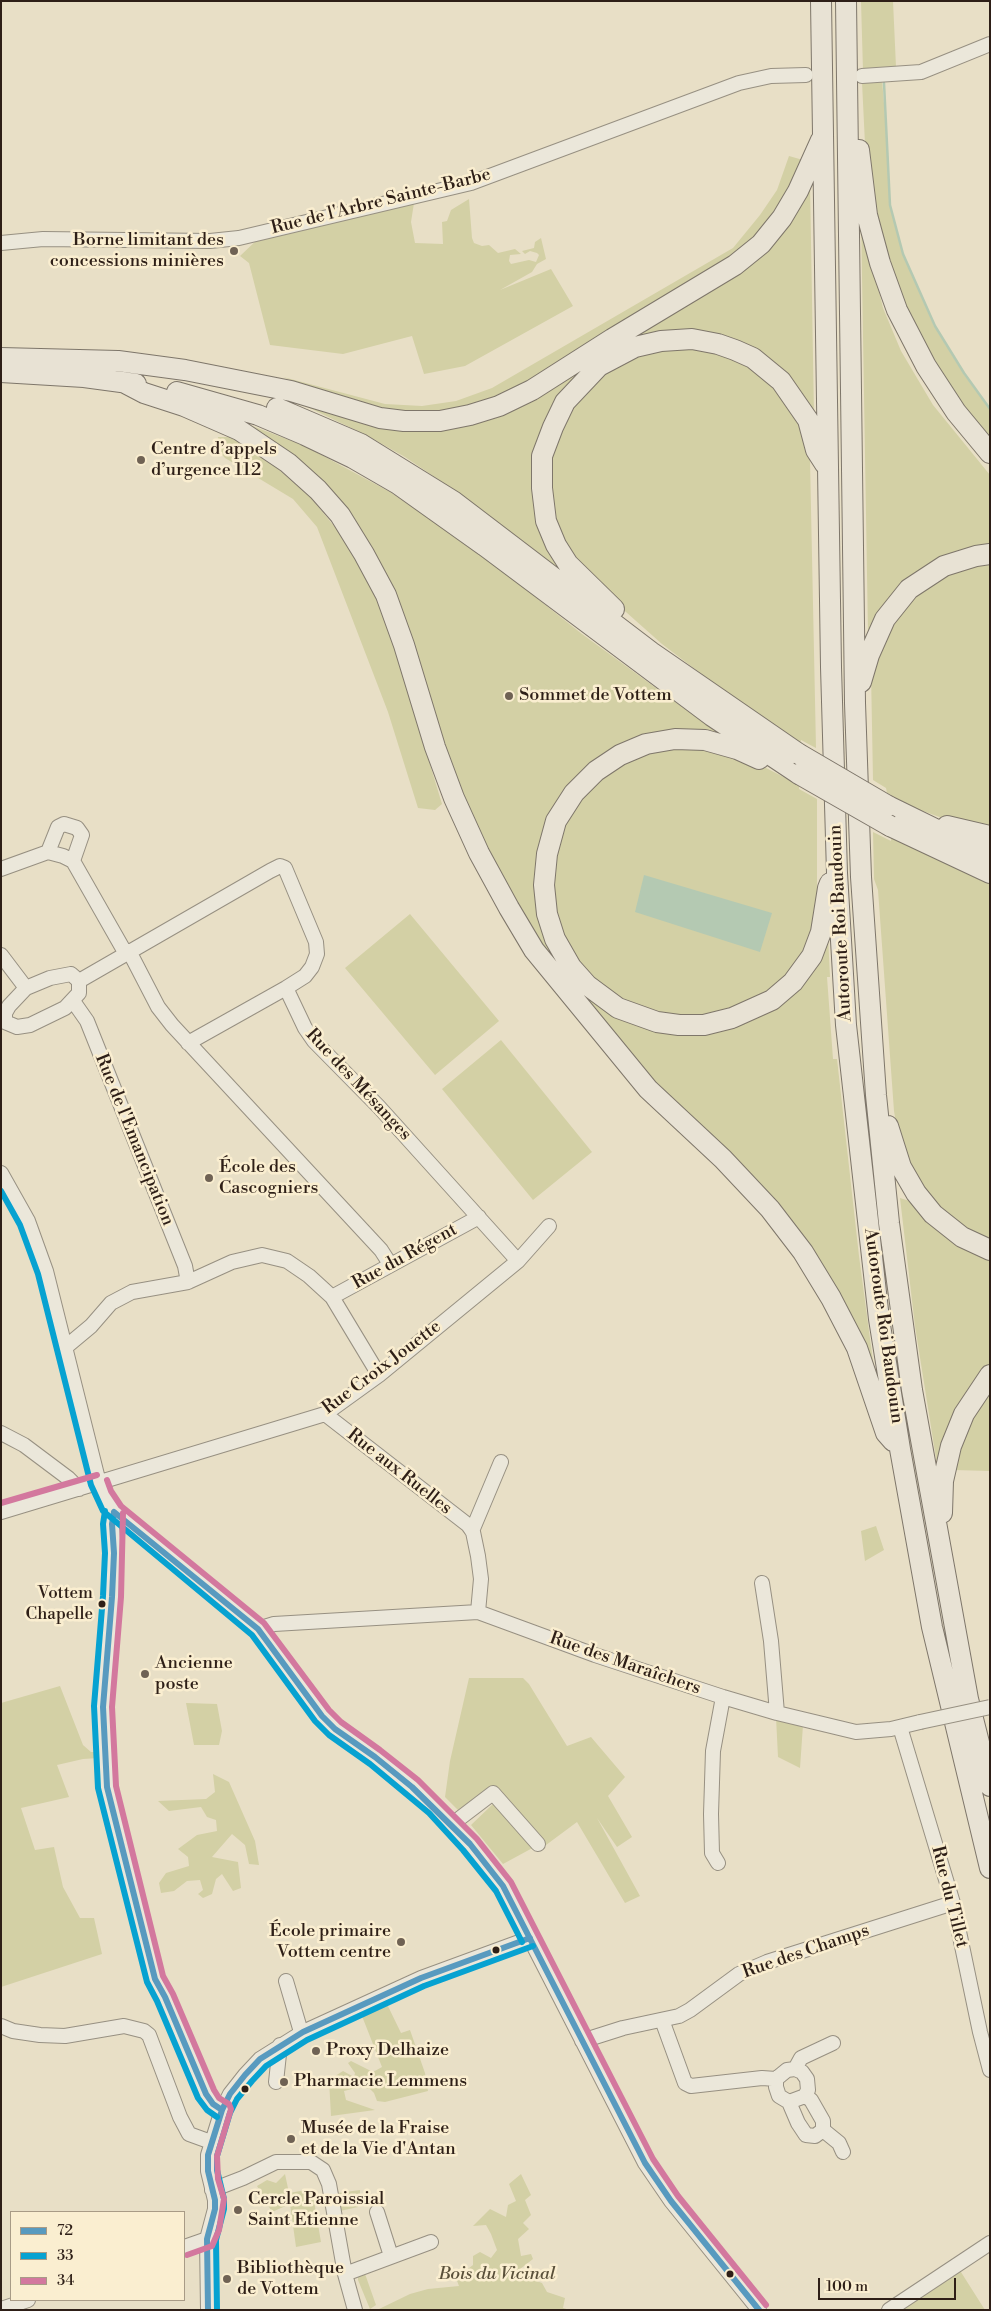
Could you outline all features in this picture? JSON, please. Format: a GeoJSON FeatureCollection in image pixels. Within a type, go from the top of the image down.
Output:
{"type":"FeatureCollection","features":[{"type":"Feature","properties":{"kind":"highway","name":"Autoroute Roi Baudouin"},"geometry":{"type":"LineString","coordinates":[[821,1],[828,471],[837,873],[847,1034],[879,1319],[900,1449],[932,1627],[990,1868]]}},
{"type":"Feature","properties":{"kind":"highway"},"geometry":{"type":"LineString","coordinates":[[846,1],[855,704],[861,877],[876,1095],[889,1223],[912,1390],[968,1699],[990,1786]]}},
{"type":"Feature","properties":{"kind":"highway"},"geometry":{"type":"LineString","coordinates":[[848,121],[859,149],[870,225],[880,263],[897,310],[926,366],[951,404],[990,453]]}},
{"type":"Feature","properties":{"kind":"highway"},"geometry":{"type":"LineString","coordinates":[[1,358],[118,361],[239,380],[291,391],[388,419],[440,422],[470,415],[499,406],[532,390],[735,265],[761,244],[782,218],[798,192],[823,136]]}},
{"type":"Feature","properties":{"kind":"highway"},"geometry":{"type":"LineString","coordinates":[[651,652],[636,630],[596,594],[568,564],[556,545],[546,521],[542,488],[542,456],[565,402],[579,385],[598,366],[635,347],[661,341],[692,339],[718,344],[753,358],[781,381],[808,420],[816,450],[828,471]]}},
{"type":"Feature","properties":{"kind":"highway"},"geometry":{"type":"LineString","coordinates":[[84,361],[201,384],[258,401],[361,444],[453,501],[799,764],[890,826],[990,873]]}},
{"type":"Feature","properties":{"kind":"highway"},"geometry":{"type":"LineString","coordinates":[[1,372],[84,377],[123,382],[188,395],[258,415],[353,458],[398,484],[485,546],[594,630],[778,761]]}},
{"type":"Feature","properties":{"kind":"highway"},"geometry":{"type":"LineString","coordinates":[[123,382],[144,393],[211,417],[255,440],[293,468],[318,490],[340,515],[386,595],[404,646],[434,747],[454,798],[479,853],[534,950],[643,1083],[723,1159],[770,1209],[803,1252],[831,1298],[857,1348],[886,1433],[900,1449]]}},
{"type":"Feature","properties":{"kind":"highway"},"geometry":{"type":"LineString","coordinates":[[855,704],[869,655],[885,619],[909,589],[944,566],[976,556],[990,554]]}},
{"type":"Feature","properties":{"kind":"highway"},"geometry":{"type":"LineString","coordinates":[[837,873],[828,888],[821,932],[815,948],[793,982],[772,1000],[732,1018],[704,1025],[679,1025],[657,1022],[626,1011],[587,984],[571,968],[555,939],[547,914],[544,885],[547,854],[556,821],[574,793],[596,771],[620,755],[646,744],[675,739],[705,740],[738,749],[760,760],[799,764],[990,856]]}},
{"type":"Feature","properties":{"kind":"highway"},"geometry":{"type":"LineString","coordinates":[[909,816],[990,836]]}},
{"type":"Feature","properties":{"kind":"highway"},"geometry":{"type":"LineString","coordinates":[[876,1095],[901,1167],[916,1193],[933,1214],[962,1236],[990,1250]]}},
{"type":"Feature","properties":{"kind":"highway"},"geometry":{"type":"LineString","coordinates":[[938,1537],[942,1513],[943,1481],[951,1446],[964,1414],[990,1375]]}},
{"type":"Feature","properties":{"kind":"street"},"geometry":{"type":"LineString","coordinates":[[862,76],[921,72],[990,44]]}},
{"type":"Feature","properties":{"kind":"street","name":"Rue de l'Arbre Sainte-Barbe"},"geometry":{"type":"LineString","coordinates":[[1,243],[43,239],[210,241],[239,238],[471,182],[739,83],[771,76],[806,75]]}},
{"type":"Feature","properties":{"kind":"street"},"geometry":{"type":"LineString","coordinates":[[48,852],[58,827],[64,824],[77,828],[82,835],[73,862]]}},
{"type":"Feature","properties":{"kind":"street"},"geometry":{"type":"LineString","coordinates":[[1,869],[48,852],[63,856],[73,862],[128,952],[163,1015],[381,1250],[390,1264]]}},
{"type":"Feature","properties":{"kind":"street"},"geometry":{"type":"LineString","coordinates":[[79,980],[280,866],[285,868],[312,927],[318,949],[309,972],[286,988],[188,1043]]}},
{"type":"Feature","properties":{"kind":"street"},"geometry":{"type":"LineString","coordinates":[[1,955],[26,988]]}},
{"type":"Feature","properties":{"kind":"street"},"geometry":{"type":"LineString","coordinates":[[72,974],[79,980],[78,993],[73,1002],[58,1012],[37,1023],[16,1028],[3,1023],[9,1006],[26,988],[64,975],[72,974]]}},
{"type":"Feature","properties":{"kind":"street","name":"Rue des Mésanges"},"geometry":{"type":"LineString","coordinates":[[286,988],[305,1028],[314,1041],[380,1107],[518,1261]]}},
{"type":"Feature","properties":{"kind":"street","name":"Rue de l'Emancipation"},"geometry":{"type":"LineString","coordinates":[[73,1002],[87,1021],[186,1266],[188,1282]]}},
{"type":"Feature","properties":{"kind":"street"},"geometry":{"type":"LineString","coordinates":[[1,1173],[28,1221],[38,1246],[67,1346],[99,1483],[103,1495],[114,1512],[258,1629],[322,1716],[335,1729],[405,1781],[470,1844],[503,1886],[645,2163],[672,2201],[759,2310]]}},
{"type":"Feature","properties":{"kind":"street","name":"Rue du Régent"},"geometry":{"type":"LineString","coordinates":[[332,1297],[479,1217]]}},
{"type":"Feature","properties":{"kind":"street","name":"Rue Croix Jouette"},"geometry":{"type":"LineString","coordinates":[[1,1512],[325,1414],[379,1375],[518,1261],[549,1226]]}},
{"type":"Feature","properties":{"kind":"street"},"geometry":{"type":"LineString","coordinates":[[67,1346],[91,1326],[112,1303],[125,1296],[155,1287],[188,1282],[232,1262],[262,1255],[287,1261],[309,1276],[332,1297],[379,1375]]}},
{"type":"Feature","properties":{"kind":"street","name":"Rue aux Ruelles"},"geometry":{"type":"LineString","coordinates":[[325,1414],[468,1525],[472,1531]]}},
{"type":"Feature","properties":{"kind":"street"},"geometry":{"type":"LineString","coordinates":[[1,1433],[24,1445],[68,1478],[78,1489]]}},
{"type":"Feature","properties":{"kind":"street"},"geometry":{"type":"LineString","coordinates":[[478,1612],[480,1579],[478,1556],[472,1531],[501,1462]]}},
{"type":"Feature","properties":{"kind":"street"},"geometry":{"type":"LineString","coordinates":[[114,1512],[112,1524],[114,1553],[109,1644],[103,1707],[107,1787],[155,1978],[165,1997],[206,2094],[213,2104],[222,2110]]}},
{"type":"Feature","properties":{"kind":"street"},"geometry":{"type":"LineString","coordinates":[[762,1583],[771,1641],[777,1713]]}},
{"type":"Feature","properties":{"kind":"street","name":"Rue des Maraîchers"},"geometry":{"type":"LineString","coordinates":[[258,1629],[274,1624],[478,1612],[595,1655],[723,1697],[777,1713],[856,1732],[900,1727],[990,1707]]}},
{"type":"Feature","properties":{"kind":"street"},"geometry":{"type":"LineString","coordinates":[[718,1864],[712,1853],[711,1814],[713,1751],[723,1697]]}},
{"type":"Feature","properties":{"kind":"street","name":"Rue du Tillet"},"geometry":{"type":"LineString","coordinates":[[900,1727],[953,1903],[980,2032],[990,2070]]}},
{"type":"Feature","properties":{"kind":"street"},"geometry":{"type":"LineString","coordinates":[[451,1825],[493,1794],[538,1844]]}},
{"type":"Feature","properties":{"kind":"street","name":"Rue des Champs"},"geometry":{"type":"LineString","coordinates":[[582,2041],[623,2028],[679,2016],[739,1974],[767,1962],[953,1903]]}},
{"type":"Feature","properties":{"kind":"street"},"geometry":{"type":"LineString","coordinates":[[208,2310],[207,2240],[215,2209],[208,2171],[211,2142],[222,2110],[230,2094],[245,2074],[260,2059],[301,2032],[421,1978],[530,1938]]}},
{"type":"Feature","properties":{"kind":"street"},"geometry":{"type":"LineString","coordinates":[[286,1981],[301,2032]]}},
{"type":"Feature","properties":{"kind":"street"},"geometry":{"type":"LineString","coordinates":[[662,2020],[685,2083],[691,2086],[762,2078],[776,2079],[787,2070],[795,2069],[802,2072],[808,2080],[808,2090],[805,2096],[789,2102]]}},
{"type":"Feature","properties":{"kind":"street"},"geometry":{"type":"LineString","coordinates":[[1,2026],[13,2031],[65,2036],[124,2026],[144,2031],[149,2035],[180,2117],[189,2134],[211,2142]]}},
{"type":"Feature","properties":{"kind":"street"},"geometry":{"type":"LineString","coordinates":[[795,2069],[801,2058],[833,2043]]}},
{"type":"Feature","properties":{"kind":"street"},"geometry":{"type":"LineString","coordinates":[[276,2082],[280,2045]]}},
{"type":"Feature","properties":{"kind":"street"},"geometry":{"type":"LineString","coordinates":[[776,2079],[779,2096],[789,2102],[806,2135],[815,2136],[823,2130]]}},
{"type":"Feature","properties":{"kind":"street"},"geometry":{"type":"LineString","coordinates":[[805,2096],[811,2100],[823,2121],[823,2130]]}},
{"type":"Feature","properties":{"kind":"street"},"geometry":{"type":"LineString","coordinates":[[823,2130],[839,2143],[843,2152]]}},
{"type":"Feature","properties":{"kind":"street"},"geometry":{"type":"LineString","coordinates":[[212,2190],[276,2162],[311,2162],[323,2170],[329,2184],[345,2274],[355,2310]]}},
{"type":"Feature","properties":{"kind":"street"},"geometry":{"type":"LineString","coordinates":[[377,2212],[391,2256]]}},
{"type":"Feature","properties":{"kind":"street"},"geometry":{"type":"LineString","coordinates":[[185,2247],[207,2240]]}},
{"type":"Feature","properties":{"kind":"street"},"geometry":{"type":"LineString","coordinates":[[345,2274],[431,2242]]}},
{"type":"Feature","properties":{"kind":"street"},"geometry":{"type":"LineString","coordinates":[[890,2310],[990,2242]]}},
{"type":"Feature","properties":{"kind":"street"},"geometry":{"type":"LineString","coordinates":[[1,2309],[25,2301]]}},
{"type":"Feature","properties":{"kind":"green space"},"geometry":{"type":"Polygon","coordinates":[[[861,1],[893,1],[896,67],[863,71],[861,1]]]}},
{"type":"Feature","properties":{"kind":"green space"},"geometry":{"type":"Polygon","coordinates":[[[882,80],[888,150],[890,205],[903,254],[934,326],[965,376],[990,409],[990,440],[965,412],[912,325],[886,261],[865,144],[862,82],[882,80]]]}},
{"type":"Feature","properties":{"kind":"green space"},"geometry":{"type":"Polygon","coordinates":[[[789,156],[803,160],[776,216],[734,258],[526,383],[493,400],[443,412],[403,414],[323,393],[283,377],[385,404],[422,406],[456,401],[492,388],[733,248],[760,215],[777,190],[789,156]]]}},
{"type":"Feature","properties":{"kind":"green space"},"geometry":{"type":"Polygon","coordinates":[[[810,183],[814,415],[738,344],[611,350],[536,453],[566,574],[457,492],[405,457],[366,435],[297,402],[473,419],[734,271],[810,183]]]}},
{"type":"Feature","properties":{"kind":"green space"},"geometry":{"type":"Polygon","coordinates":[[[469,199],[474,243],[482,246],[489,245],[498,253],[515,249],[521,254],[510,255],[509,261],[511,264],[529,260],[536,262],[539,255],[537,253],[530,251],[525,254],[522,251],[534,248],[535,242],[541,238],[546,259],[537,264],[532,272],[500,290],[551,269],[573,306],[465,366],[424,374],[412,336],[343,354],[270,345],[249,263],[240,256],[260,237],[414,203],[411,222],[415,243],[443,244],[442,222],[447,221],[451,210],[469,199]]]}},
{"type":"Feature","properties":{"kind":"green space"},"geometry":{"type":"Polygon","coordinates":[[[861,217],[883,308],[901,351],[933,405],[990,475],[990,546],[963,550],[868,634],[861,217]]]}},
{"type":"Feature","properties":{"kind":"green space"},"geometry":{"type":"Polygon","coordinates":[[[684,346],[744,360],[791,402],[812,453],[810,460],[816,748],[801,740],[800,744],[725,692],[662,644],[582,573],[555,532],[546,482],[559,423],[601,372],[640,352],[684,346]]]}},
{"type":"Feature","properties":{"kind":"green space"},"geometry":{"type":"Polygon","coordinates":[[[226,416],[305,446],[390,492],[481,554],[582,634],[726,739],[673,732],[563,797],[545,930],[623,1018],[754,1016],[828,935],[830,977],[827,977],[833,1059],[837,1059],[859,1256],[877,1391],[829,1288],[653,1088],[537,940],[471,818],[367,543],[226,416]]]}},
{"type":"Feature","properties":{"kind":"green space"},"geometry":{"type":"Polygon","coordinates":[[[218,437],[230,437],[268,460],[310,497],[344,538],[372,587],[394,646],[442,804],[435,810],[418,808],[388,712],[317,527],[293,499],[225,458],[217,449],[218,437]]]}},
{"type":"Feature","properties":{"kind":"green space"},"geometry":{"type":"Polygon","coordinates":[[[990,561],[990,830],[964,826],[912,807],[887,793],[886,788],[873,780],[871,672],[875,656],[902,607],[937,578],[990,561]]]}},
{"type":"Feature","properties":{"kind":"green space"},"geometry":{"type":"Polygon","coordinates":[[[696,747],[741,755],[799,785],[799,789],[817,799],[817,893],[812,937],[797,962],[781,981],[764,995],[722,1015],[673,1017],[621,1001],[579,965],[565,941],[555,913],[554,857],[562,831],[572,811],[604,775],[643,755],[668,749],[696,747]]]}},
{"type":"Feature","properties":{"kind":"green space"},"geometry":{"type":"Polygon","coordinates":[[[873,832],[891,841],[891,837],[990,883],[990,1243],[979,1239],[941,1211],[924,1191],[899,1142],[894,1111],[878,890],[874,879],[873,832]]]}},
{"type":"Feature","properties":{"kind":"green space"},"geometry":{"type":"Polygon","coordinates":[[[410,914],[499,1021],[435,1075],[345,968],[410,914]]]}},
{"type":"Feature","properties":{"kind":"green space"},"geometry":{"type":"Polygon","coordinates":[[[501,1040],[592,1152],[533,1200],[442,1089],[501,1040]]]}},
{"type":"Feature","properties":{"kind":"green space"},"geometry":{"type":"Polygon","coordinates":[[[900,1198],[916,1203],[990,1258],[990,1369],[938,1471],[915,1326],[900,1198]]]}},
{"type":"Feature","properties":{"kind":"green space"},"geometry":{"type":"Polygon","coordinates":[[[990,1389],[990,1471],[954,1470],[971,1418],[990,1389]]]}},
{"type":"Feature","properties":{"kind":"green space"},"geometry":{"type":"Polygon","coordinates":[[[876,1526],[884,1550],[865,1561],[861,1531],[876,1526]]]}},
{"type":"Feature","properties":{"kind":"green space"},"geometry":{"type":"Polygon","coordinates":[[[469,1678],[523,1678],[529,1684],[567,1746],[591,1737],[625,1777],[608,1796],[632,1837],[617,1847],[597,1818],[640,1896],[625,1903],[577,1822],[542,1848],[538,1845],[503,1864],[471,1825],[494,1803],[493,1793],[460,1812],[445,1797],[450,1761],[469,1678]]]}},
{"type":"Feature","properties":{"kind":"green space"},"geometry":{"type":"Polygon","coordinates":[[[60,1686],[83,1745],[91,1752],[99,1752],[99,1758],[83,1759],[57,1765],[69,1797],[21,1808],[35,1850],[54,1847],[63,1887],[80,1918],[94,1918],[102,1954],[1,1987],[1,1703],[60,1686]]]}},
{"type":"Feature","properties":{"kind":"green space"},"geometry":{"type":"Polygon","coordinates":[[[186,1703],[217,1704],[222,1731],[219,1745],[194,1745],[186,1703]]]}},
{"type":"Feature","properties":{"kind":"green space"},"geometry":{"type":"Polygon","coordinates":[[[776,1717],[803,1725],[800,1768],[778,1757],[776,1717]]]}},
{"type":"Feature","properties":{"kind":"green space"},"geometry":{"type":"Polygon","coordinates":[[[213,1774],[229,1782],[255,1841],[259,1865],[249,1864],[245,1845],[232,1834],[212,1857],[238,1862],[241,1888],[233,1891],[222,1874],[216,1879],[212,1894],[203,1898],[198,1894],[203,1890],[200,1880],[187,1881],[174,1891],[161,1893],[159,1883],[166,1873],[189,1866],[188,1857],[178,1849],[197,1835],[217,1831],[216,1820],[207,1817],[201,1807],[169,1811],[158,1801],[206,1799],[215,1792],[213,1774]]]}},
{"type":"Feature","properties":{"kind":"green space"},"geometry":{"type":"Polygon","coordinates":[[[385,2000],[401,2033],[410,2030],[425,2073],[428,2091],[385,2102],[377,2101],[370,2089],[360,2087],[344,2091],[346,2100],[375,2110],[331,2116],[329,2080],[343,2071],[354,2077],[355,2073],[348,2063],[351,2061],[373,2072],[382,2067],[360,2011],[385,2000]]]}},
{"type":"Feature","properties":{"kind":"green space"},"geometry":{"type":"Polygon","coordinates":[[[285,2174],[289,2193],[312,2189],[321,2242],[296,2247],[290,2204],[272,2212],[257,2186],[267,2180],[276,2183],[285,2174]]]}},
{"type":"Feature","properties":{"kind":"green space","name":"Bois du Vicinal"},"geometry":{"type":"Polygon","coordinates":[[[521,2174],[531,2195],[525,2200],[531,2215],[523,2223],[529,2229],[518,2239],[521,2256],[531,2254],[533,2259],[515,2273],[542,2283],[547,2292],[565,2298],[563,2308],[570,2310],[377,2310],[410,2294],[428,2289],[459,2286],[456,2278],[473,2265],[473,2256],[480,2252],[491,2258],[497,2250],[486,2225],[473,2226],[490,2209],[506,2217],[508,2205],[516,2201],[509,2184],[521,2174]]]}},
{"type":"Feature","properties":{"kind":"green space"},"geometry":{"type":"Polygon","coordinates":[[[360,2190],[358,2207],[340,2211],[338,2193],[360,2190]]]}},
{"type":"Feature","properties":{"kind":"green space"},"geometry":{"type":"Polygon","coordinates":[[[959,2269],[985,2310],[901,2310],[959,2269]]]}},
{"type":"Feature","properties":{"kind":"green space"},"geometry":{"type":"Polygon","coordinates":[[[364,2271],[376,2305],[370,2309],[358,2280],[358,2275],[364,2271]]]}},
{"type":"Feature","properties":{"kind":"shaded area"},"geometry":{"type":"Polygon","coordinates":[[[644,875],[772,913],[760,952],[635,912],[644,875]]]}},
{"type":"Feature","properties":{"kind":"waterway"},"geometry":{"type":"LineString","coordinates":[[884,83],[890,205],[903,254],[935,326],[964,373],[990,409]]}},
{"type":"Feature","properties":{"kind":"transit line","name":"33"},"geometry":{"type":"LineString","coordinates":[[1,1191],[20,1225],[38,1274],[91,1485],[103,1511],[252,1635],[315,1721],[329,1735],[370,1764],[429,1813],[463,1850],[496,1891],[522,1942]]}},
{"type":"Feature","properties":{"kind":"transit line","name":"34"},"geometry":{"type":"LineString","coordinates":[[1,1503],[97,1475]]}},
{"type":"Feature","properties":{"kind":"transit line","name":"34"},"geometry":{"type":"LineString","coordinates":[[107,1480],[111,1491],[121,1506],[264,1623],[329,1710],[341,1722],[418,1780],[477,1839],[511,1882],[653,2159],[678,2196],[766,2305]]}},
{"type":"Feature","properties":{"kind":"transit line","name":"33"},"geometry":{"type":"LineString","coordinates":[[105,1511],[103,1524],[105,1553],[103,1596],[94,1706],[98,1788],[147,1982],[157,2001],[198,2098],[207,2110],[217,2117]]}},
{"type":"Feature","properties":{"kind":"transit line","name":"72"},"geometry":{"type":"LineString","coordinates":[[114,1512],[258,1629],[322,1716],[335,1729],[375,1757],[412,1787],[470,1844],[503,1886],[645,2163],[671,2201],[759,2310]]}},
{"type":"Feature","properties":{"kind":"transit line","name":"72"},"geometry":{"type":"LineString","coordinates":[[114,1512],[112,1524],[114,1553],[112,1597],[103,1707],[107,1787],[155,1979],[165,1997],[206,2094],[213,2104],[222,2110]]}},
{"type":"Feature","properties":{"kind":"transit line","name":"34"},"geometry":{"type":"LineString","coordinates":[[123,1513],[121,1597],[112,1707],[116,1786],[163,1976],[173,1994],[214,2090],[219,2098],[229,2104],[231,2109],[217,2156],[218,2179],[224,2199],[219,2230],[212,2246],[187,2255]]}},
{"type":"Feature","properties":{"kind":"transit line","name":"72"},"geometry":{"type":"LineString","coordinates":[[208,2310],[207,2239],[215,2209],[215,2200],[208,2171],[208,2155],[222,2110],[230,2094],[245,2075],[260,2059],[303,2032],[421,1978],[530,1938]]}},
{"type":"Feature","properties":{"kind":"transit line","name":"33"},"geometry":{"type":"LineString","coordinates":[[217,2310],[216,2240],[224,2209],[224,2199],[217,2170],[217,2156],[230,2113],[237,2099],[252,2081],[266,2066],[307,2040],[424,1986],[533,1946]]}},
{"type":"Feature","properties":{"kind":"place","name":"Borne limitant des concessions minières"},"geometry":{"type":"Point","coordinates":[234,251]}},
{"type":"Feature","properties":{"kind":"place","name":"Centre d’appels d’urgence 112"},"geometry":{"type":"Point","coordinates":[141,460]}},
{"type":"Feature","properties":{"kind":"place","name":"Sommet de Vottem"},"geometry":{"type":"Point","coordinates":[509,696]}},
{"type":"Feature","properties":{"kind":"place","name":"École des Cascogniers"},"geometry":{"type":"Point","coordinates":[209,1178]}},
{"type":"Feature","properties":{"kind":"place","name":"Vottem Chapelle"},"geometry":{"type":"Point","coordinates":[102,1604]}},
{"type":"Feature","properties":{"kind":"place","name":"Ancienne poste"},"geometry":{"type":"Point","coordinates":[145,1674]}},
{"type":"Feature","properties":{"kind":"place","name":"École primaire Vottem centre"},"geometry":{"type":"Point","coordinates":[401,1942]}},
{"type":"Feature","properties":{"kind":"place","name":"Proxy Delhaize"},"geometry":{"type":"Point","coordinates":[316,2051]}},
{"type":"Feature","properties":{"kind":"place","name":"Pharmacie Lemmens"},"geometry":{"type":"Point","coordinates":[284,2082]}},
{"type":"Feature","properties":{"kind":"place","name":"Musée de la Fraise et de la Vie d'Antan"},"geometry":{"type":"Point","coordinates":[291,2139]}},
{"type":"Feature","properties":{"kind":"place","name":"Cercle Paroissial Saint Etienne"},"geometry":{"type":"Point","coordinates":[238,2210]}},
{"type":"Feature","properties":{"kind":"place","name":"Bibliothèque de Vottem"},"geometry":{"type":"Point","coordinates":[227,2279]}}]}
